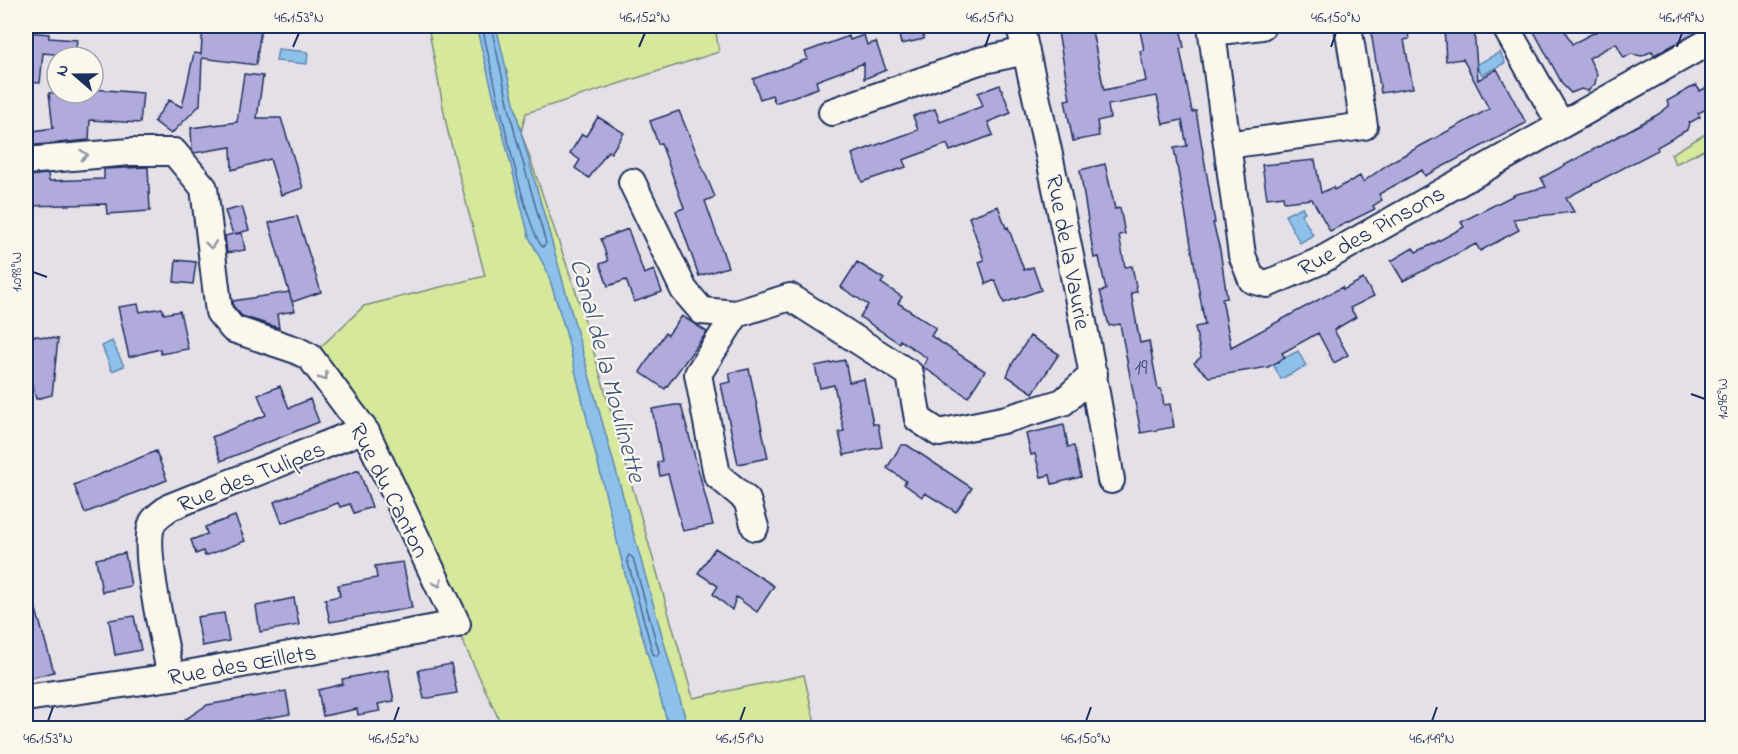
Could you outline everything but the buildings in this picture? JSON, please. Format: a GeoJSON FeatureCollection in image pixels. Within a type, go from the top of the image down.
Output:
{"type":"FeatureCollection","features":[{"type":"Feature","properties":{"kind":"street","name":"Rue de la Vaurie"},"geometry":{"type":"LineString","coordinates":[[1020,26],[1050,157],[1094,374],[1111,480]]}},
{"type":"Feature","properties":{"kind":"street"},"geometry":{"type":"LineString","coordinates":[[1212,29],[1262,26]]}},
{"type":"Feature","properties":{"kind":"street"},"geometry":{"type":"LineString","coordinates":[[1227,145],[1364,126],[1348,26]]}},
{"type":"Feature","properties":{"kind":"street"},"geometry":{"type":"LineString","coordinates":[[1505,26],[1561,125]]}},
{"type":"Feature","properties":{"kind":"street","name":"Rue des Pinsons"},"geometry":{"type":"LineString","coordinates":[[1212,29],[1242,255],[1252,280],[1267,284],[1320,261],[1713,40]]}},
{"type":"Feature","properties":{"kind":"street"},"geometry":{"type":"LineString","coordinates":[[832,111],[979,61],[1026,51]]}},
{"type":"Feature","properties":{"kind":"street","name":"Rue du Canton"},"geometry":{"type":"LineString","coordinates":[[26,161],[130,152],[174,153],[204,188],[219,312],[233,329],[310,357],[366,432],[457,624]]}},
{"type":"Feature","properties":{"kind":"street"},"geometry":{"type":"LineString","coordinates":[[632,182],[684,290],[702,310],[736,314],[790,297],[910,374],[918,419],[939,433],[1007,419],[1063,402],[1094,374]]}},
{"type":"Feature","properties":{"kind":"street"},"geometry":{"type":"LineString","coordinates":[[736,314],[698,374],[717,475],[747,500],[755,527]]}},
{"type":"Feature","properties":{"kind":"street","name":"Rue des Tulipes"},"geometry":{"type":"LineString","coordinates":[[171,677],[150,557],[149,536],[153,521],[170,507],[355,434],[366,432]]}},
{"type":"Feature","properties":{"kind":"street","name":"Rue des Œillets"},"geometry":{"type":"LineString","coordinates":[[26,698],[171,677],[457,624]]}},
{"type":"Feature","properties":{"kind":"green space"},"geometry":{"type":"Polygon","coordinates":[[[428,26],[715,26],[719,52],[526,113],[521,132],[580,304],[693,698],[804,675],[816,728],[503,728],[365,431],[310,357],[364,306],[485,276],[447,128],[428,26]]]}},
{"type":"Feature","properties":{"kind":"green space"},"geometry":{"type":"Polygon","coordinates":[[[1712,130],[1712,146],[1675,164],[1671,154],[1712,130]]]}},
{"type":"Feature","properties":{"kind":"water"},"geometry":{"type":"Polygon","coordinates":[[[476,26],[496,26],[521,132],[688,728],[669,728],[628,586],[565,329],[547,271],[529,237],[476,26]]]}},
{"type":"Feature","properties":{"kind":"water"},"geometry":{"type":"Polygon","coordinates":[[[278,49],[308,52],[307,64],[276,61],[278,49]]]}},
{"type":"Feature","properties":{"kind":"water"},"geometry":{"type":"Polygon","coordinates":[[[1500,52],[1505,63],[1482,75],[1476,65],[1500,52]]]}},
{"type":"Feature","properties":{"kind":"water"},"geometry":{"type":"Polygon","coordinates":[[[1302,207],[1305,212],[1301,214],[1313,235],[1300,243],[1285,215],[1302,207]]]}},
{"type":"Feature","properties":{"kind":"water"},"geometry":{"type":"Polygon","coordinates":[[[112,341],[124,366],[112,371],[102,346],[112,341]]]}},
{"type":"Feature","properties":{"kind":"water"},"geometry":{"type":"Polygon","coordinates":[[[1298,351],[1306,366],[1281,379],[1273,364],[1298,351]]]}},
{"type":"Feature","properties":{"kind":"water label","name":"Canal de la Moulinette"},"geometry":{"type":"Point","coordinates":[609,370]}}]}
